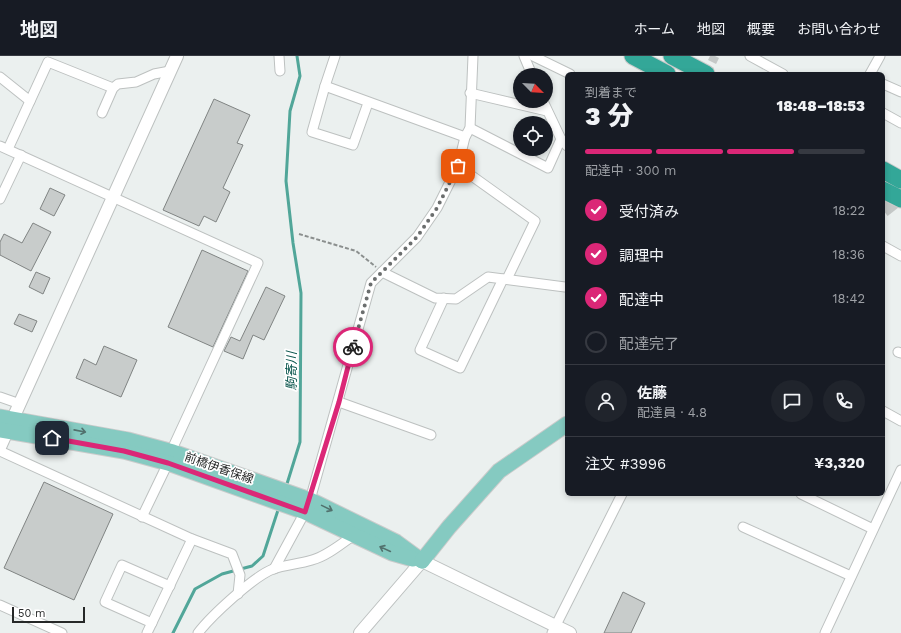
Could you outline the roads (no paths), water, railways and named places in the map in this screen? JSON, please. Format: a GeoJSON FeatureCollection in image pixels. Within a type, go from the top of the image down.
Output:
{"type":"FeatureCollection","features":[{"type":"Feature","properties":{"kind":"highway"},"geometry":{"type":"LineString","coordinates":[[633,56],[663,72]]}},
{"type":"Feature","properties":{"kind":"highway"},"geometry":{"type":"LineString","coordinates":[[672,56],[702,72]]}},
{"type":"Feature","properties":{"kind":"highway"},"geometry":{"type":"LineString","coordinates":[[885,171],[901,180]]}},
{"type":"Feature","properties":{"kind":"highway"},"geometry":{"type":"LineString","coordinates":[[885,191],[901,199]]}},
{"type":"Feature","properties":{"kind":"main road","name":"前橋伊香保線"},"geometry":{"type":"LineString","coordinates":[[6,424],[124,451],[273,494]]}},
{"type":"Feature","properties":{"kind":"main road","name":"前橋伊香保線"},"geometry":{"type":"LineString","coordinates":[[6,424],[136,442],[173,452],[273,494],[396,542],[422,561]]}},
{"type":"Feature","properties":{"kind":"main road"},"geometry":{"type":"LineString","coordinates":[[422,561],[449,526],[499,471],[565,425]]}},
{"type":"Feature","properties":{"kind":"main road","name":"前橋伊香保線"},"geometry":{"type":"LineString","coordinates":[[307,506],[354,535],[392,553],[422,561]]}},
{"type":"Feature","properties":{"kind":"street"},"geometry":{"type":"LineString","coordinates":[[0,447],[6,424],[20,404],[177,56]]}},
{"type":"Feature","properties":{"kind":"street"},"geometry":{"type":"LineString","coordinates":[[279,56],[280,71]]}},
{"type":"Feature","properties":{"kind":"street"},"geometry":{"type":"LineString","coordinates":[[335,56],[312,132],[353,145],[368,103]]}},
{"type":"Feature","properties":{"kind":"street"},"geometry":{"type":"LineString","coordinates":[[274,569],[307,506],[339,402],[371,283],[417,237],[437,208],[458,166],[465,137],[470,128],[470,93],[474,56]]}},
{"type":"Feature","properties":{"kind":"street"},"geometry":{"type":"LineString","coordinates":[[524,56],[529,68]]}},
{"type":"Feature","properties":{"kind":"street"},"geometry":{"type":"LineString","coordinates":[[533,56],[566,72]]}},
{"type":"Feature","properties":{"kind":"street"},"geometry":{"type":"LineString","coordinates":[[750,56],[779,72]]}},
{"type":"Feature","properties":{"kind":"street"},"geometry":{"type":"LineString","coordinates":[[871,72],[880,56]]}},
{"type":"Feature","properties":{"kind":"street"},"geometry":{"type":"LineString","coordinates":[[112,88],[48,62],[30,102],[4,148],[258,263],[174,445]]}},
{"type":"Feature","properties":{"kind":"street"},"geometry":{"type":"LineString","coordinates":[[102,113],[112,88],[118,84],[136,82],[154,74],[170,71]]}},
{"type":"Feature","properties":{"kind":"street"},"geometry":{"type":"LineString","coordinates":[[0,77],[30,102]]}},
{"type":"Feature","properties":{"kind":"street"},"geometry":{"type":"LineString","coordinates":[[885,85],[901,92]]}},
{"type":"Feature","properties":{"kind":"street"},"geometry":{"type":"LineString","coordinates":[[326,86],[368,103],[465,137]]}},
{"type":"Feature","properties":{"kind":"street"},"geometry":{"type":"LineString","coordinates":[[470,93],[547,111]]}},
{"type":"Feature","properties":{"kind":"street"},"geometry":{"type":"LineString","coordinates":[[470,128],[548,168],[564,142],[546,108]]}},
{"type":"Feature","properties":{"kind":"street"},"geometry":{"type":"LineString","coordinates":[[885,114],[901,123]]}},
{"type":"Feature","properties":{"kind":"street"},"geometry":{"type":"LineString","coordinates":[[0,199],[21,155]]}},
{"type":"Feature","properties":{"kind":"street"},"geometry":{"type":"LineString","coordinates":[[444,298],[420,350],[460,368],[535,221],[458,166]]}},
{"type":"Feature","properties":{"kind":"street"},"geometry":{"type":"LineString","coordinates":[[885,247],[901,256]]}},
{"type":"Feature","properties":{"kind":"street"},"geometry":{"type":"LineString","coordinates":[[382,272],[435,298],[456,299],[488,277],[565,287]]}},
{"type":"Feature","properties":{"kind":"street"},"geometry":{"type":"LineString","coordinates":[[0,397],[20,404]]}},
{"type":"Feature","properties":{"kind":"street"},"geometry":{"type":"LineString","coordinates":[[339,402],[432,435]]}},
{"type":"Feature","properties":{"kind":"street"},"geometry":{"type":"LineString","coordinates":[[885,412],[901,420]]}},
{"type":"Feature","properties":{"kind":"street"},"geometry":{"type":"LineString","coordinates":[[0,451],[142,517],[192,539],[232,554],[240,575],[238,594]]}},
{"type":"Feature","properties":{"kind":"street"},"geometry":{"type":"LineString","coordinates":[[142,517],[168,463]]}},
{"type":"Feature","properties":{"kind":"street"},"geometry":{"type":"LineString","coordinates":[[825,633],[901,470]]}},
{"type":"Feature","properties":{"kind":"street"},"geometry":{"type":"LineString","coordinates":[[554,630],[621,496]]}},
{"type":"Feature","properties":{"kind":"street"},"geometry":{"type":"LineString","coordinates":[[804,496],[873,529]]}},
{"type":"Feature","properties":{"kind":"street"},"geometry":{"type":"LineString","coordinates":[[743,527],[851,576]]}},
{"type":"Feature","properties":{"kind":"street"},"geometry":{"type":"LineString","coordinates":[[198,633],[238,594],[264,573],[274,569],[313,560],[335,549],[354,535]]}},
{"type":"Feature","properties":{"kind":"street"},"geometry":{"type":"LineString","coordinates":[[147,633],[192,539]]}},
{"type":"Feature","properties":{"kind":"street"},"geometry":{"type":"LineString","coordinates":[[360,633],[422,561],[554,630],[570,633]]}},
{"type":"Feature","properties":{"kind":"street"},"geometry":{"type":"LineString","coordinates":[[152,623],[105,602],[122,565],[170,586]]}},
{"type":"Feature","properties":{"kind":"street"},"geometry":{"type":"LineString","coordinates":[[0,605],[62,633]]}},
{"type":"Feature","properties":{"kind":"waterway","name":"駒寄川"},"geometry":{"type":"LineString","coordinates":[[286,487],[300,442],[301,293],[293,243],[286,181],[290,111],[300,76],[297,56]]}},
{"type":"Feature","properties":{"kind":"waterway","name":"駒寄川"},"geometry":{"type":"LineString","coordinates":[[173,633],[195,589],[222,574],[252,566],[263,556],[279,507]]}},
{"type":"Feature","properties":{"kind":"tunnel"},"geometry":{"type":"LineString","coordinates":[[707,72],[715,56]]}},
{"type":"Feature","properties":{"kind":"tunnel"},"geometry":{"type":"LineString","coordinates":[[885,208],[901,196]]}}]}
